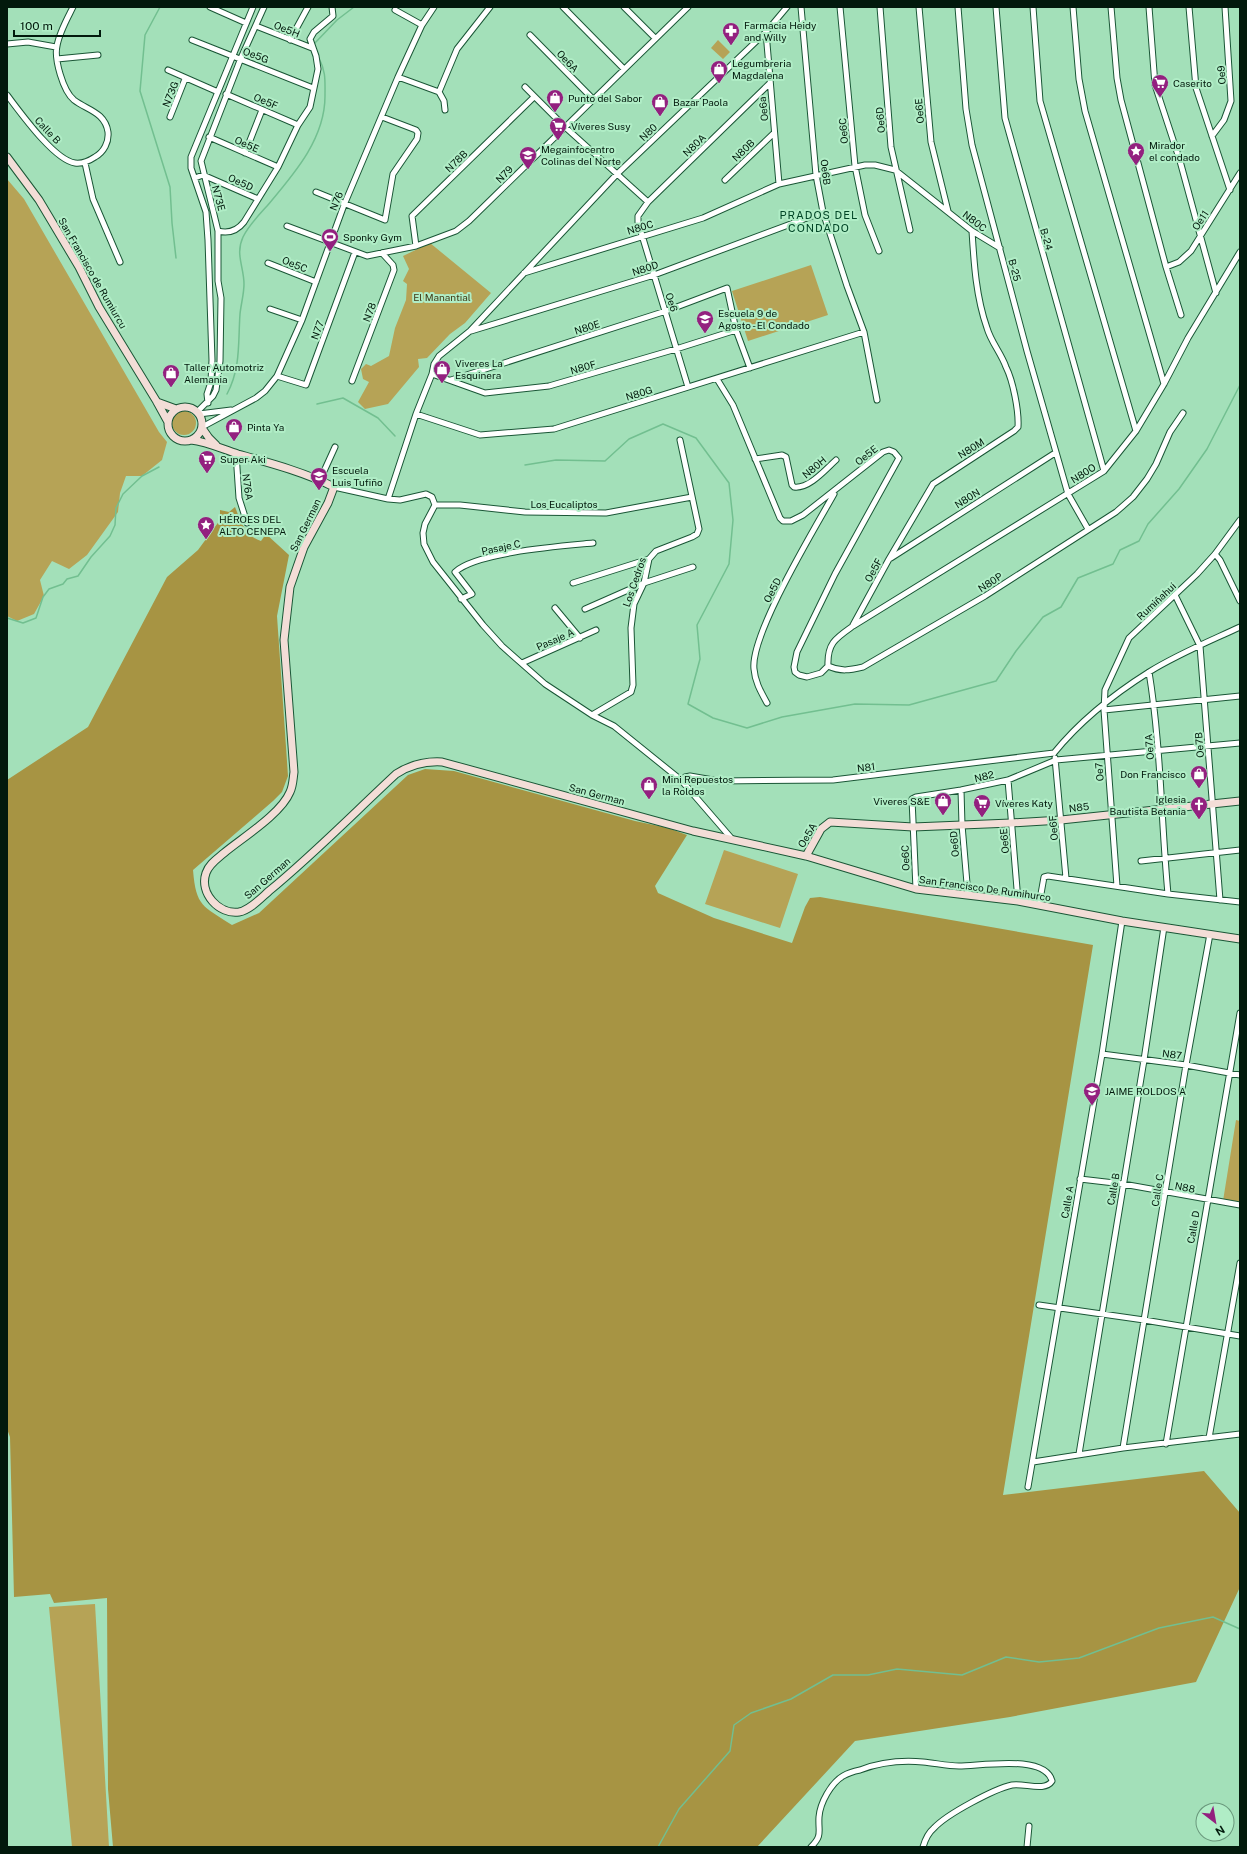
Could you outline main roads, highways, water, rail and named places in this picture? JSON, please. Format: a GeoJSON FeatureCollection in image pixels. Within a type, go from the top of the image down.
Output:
{"type":"FeatureCollection","features":[{"type":"Feature","properties":{"kind":"main road","name":"San Francisco de Rumiurcu"},"geometry":{"type":"LineString","coordinates":[[7,157],[39,200],[79,267],[99,308],[168,422]]}},
{"type":"Feature","properties":{"kind":"main road"},"geometry":{"type":"LineString","coordinates":[[157,402],[176,410]]}},
{"type":"Feature","properties":{"kind":"main road"},"geometry":{"type":"LineString","coordinates":[[191,440],[200,433],[202,428],[202,420],[198,413],[191,408],[183,407],[176,410],[171,415],[168,422],[168,427],[173,436],[183,441],[191,440],[216,445]]}},
{"type":"Feature","properties":{"kind":"main road"},"geometry":{"type":"LineString","coordinates":[[202,428],[216,445]]}},
{"type":"Feature","properties":{"kind":"main road","name":"San German"},"geometry":{"type":"LineString","coordinates":[[216,445],[236,453],[320,480],[334,487],[328,503],[304,547],[290,587],[284,640],[294,772],[292,787],[286,802],[208,868],[205,881],[206,888],[211,900],[217,906],[232,912],[246,910],[270,890],[396,774],[414,765],[430,761],[442,762],[732,840]]}},
{"type":"Feature","properties":{"kind":"main road","name":"N85"},"geometry":{"type":"LineString","coordinates":[[825,825],[830,822],[913,826],[1011,823],[1061,820],[1112,813],[1240,801]]}},
{"type":"Feature","properties":{"kind":"main road","name":"Oe5A"},"geometry":{"type":"LineString","coordinates":[[806,856],[825,825]]}},
{"type":"Feature","properties":{"kind":"main road","name":"San Francisco De Rumihurco"},"geometry":{"type":"LineString","coordinates":[[732,840],[806,856],[916,888],[1018,901],[1122,921],[1240,939]]}},
{"type":"Feature","properties":{"kind":"waterway"},"geometry":{"type":"LineString","coordinates":[[160,7],[145,35],[140,91],[170,187],[176,258]]}},
{"type":"Feature","properties":{"kind":"waterway"},"geometry":{"type":"LineString","coordinates":[[314,44],[337,20],[354,7]]}},
{"type":"Feature","properties":{"kind":"waterway"},"geometry":{"type":"LineString","coordinates":[[227,394],[237,365],[240,314],[244,292],[244,278],[240,255],[241,243],[248,228],[277,194],[306,155],[320,127],[324,112],[325,81],[324,72],[319,58]]}},
{"type":"Feature","properties":{"kind":"waterway"},"geometry":{"type":"LineString","coordinates":[[525,465],[556,460],[605,461],[629,439],[663,424],[696,438],[729,483],[733,520],[729,564],[697,625],[700,659],[688,704],[713,718],[747,728],[782,717],[855,704],[909,705],[996,681],[1016,651],[1043,617],[1061,607],[1078,578],[1113,564],[1120,550],[1139,541],[1148,524],[1179,489],[1207,449],[1240,385]]}},
{"type":"Feature","properties":{"kind":"waterway"},"geometry":{"type":"LineString","coordinates":[[317,404],[343,398],[378,418],[395,436]]}},
{"type":"Feature","properties":{"kind":"waterway"},"geometry":{"type":"LineString","coordinates":[[7,618],[23,623],[36,618],[43,597],[49,589],[63,584],[67,579],[78,576],[91,557],[110,536],[115,525],[116,508],[123,494],[142,476],[159,467]]}},
{"type":"Feature","properties":{"kind":"waterway"},"geometry":{"type":"LineString","coordinates":[[658,1847],[679,1809],[730,1751],[734,1725],[751,1713],[791,1699],[833,1675],[868,1675],[897,1669],[962,1675],[1006,1657],[1039,1662],[1079,1658],[1159,1628],[1213,1617],[1240,1629]]}},
{"type":"Feature","properties":{"kind":"place","name":"Farmacia Heidy and Willy"},"geometry":{"type":"Point","coordinates":[731,46]}},
{"type":"Feature","properties":{"kind":"place","name":"Legumbreria Magdalena"},"geometry":{"type":"Point","coordinates":[719,84]}},
{"type":"Feature","properties":{"kind":"place","name":"Caserito"},"geometry":{"type":"Point","coordinates":[1160,98]}},
{"type":"Feature","properties":{"kind":"place","name":"Punto del Sabor"},"geometry":{"type":"Point","coordinates":[555,113]}},
{"type":"Feature","properties":{"kind":"place","name":"Bazar Paola"},"geometry":{"type":"Point","coordinates":[660,117]}},
{"type":"Feature","properties":{"kind":"place","name":"Víveres Susy"},"geometry":{"type":"Point","coordinates":[558,141]}},
{"type":"Feature","properties":{"kind":"place","name":"Mirador el condado"},"geometry":{"type":"Point","coordinates":[1136,166]}},
{"type":"Feature","properties":{"kind":"place","name":"Megainfocentro Colinas del Norte"},"geometry":{"type":"Point","coordinates":[528,170]}},
{"type":"Feature","properties":{"kind":"place","name":"Sponky Gym"},"geometry":{"type":"Point","coordinates":[330,252]}},
{"type":"Feature","properties":{"kind":"place","name":"Escuela 9 de Agosto - El Condado"},"geometry":{"type":"Point","coordinates":[705,334]}},
{"type":"Feature","properties":{"kind":"place","name":"Viveres La Esquinera"},"geometry":{"type":"Point","coordinates":[442,384]}},
{"type":"Feature","properties":{"kind":"place","name":"Taller Automotriz Alemania"},"geometry":{"type":"Point","coordinates":[171,388]}},
{"type":"Feature","properties":{"kind":"place","name":"Pinta Ya"},"geometry":{"type":"Point","coordinates":[234,442]}},
{"type":"Feature","properties":{"kind":"place","name":"Super Aki"},"geometry":{"type":"Point","coordinates":[207,474]}},
{"type":"Feature","properties":{"kind":"place","name":"Escuela Luis Tufiño"},"geometry":{"type":"Point","coordinates":[319,491]}},
{"type":"Feature","properties":{"kind":"place","name":"HÉROES DEL ALTO CENEPA"},"geometry":{"type":"Point","coordinates":[206,540]}},
{"type":"Feature","properties":{"kind":"place","name":"Don Francisco"},"geometry":{"type":"Point","coordinates":[1199,789]}},
{"type":"Feature","properties":{"kind":"place","name":"Mini Repuestos la Roldos"},"geometry":{"type":"Point","coordinates":[649,800]}},
{"type":"Feature","properties":{"kind":"place","name":"Viveres S&E"},"geometry":{"type":"Point","coordinates":[943,816]}},
{"type":"Feature","properties":{"kind":"place","name":"Víveres Katy"},"geometry":{"type":"Point","coordinates":[982,818]}},
{"type":"Feature","properties":{"kind":"place","name":"Iglesia Bautista Betania"},"geometry":{"type":"Point","coordinates":[1199,820]}},
{"type":"Feature","properties":{"kind":"place","name":"JAIME ROLDOS A"},"geometry":{"type":"Point","coordinates":[1092,1106]}},
{"type":"Feature","properties":{"kind":"district","name":"PRADOS DEL CONDADO"},"geometry":{"type":"Point","coordinates":[819,221]}},
{"type":"Feature","properties":{"kind":"park label","name":"El Manantial"},"geometry":{"type":"Point","coordinates":[442,297]}}]}
